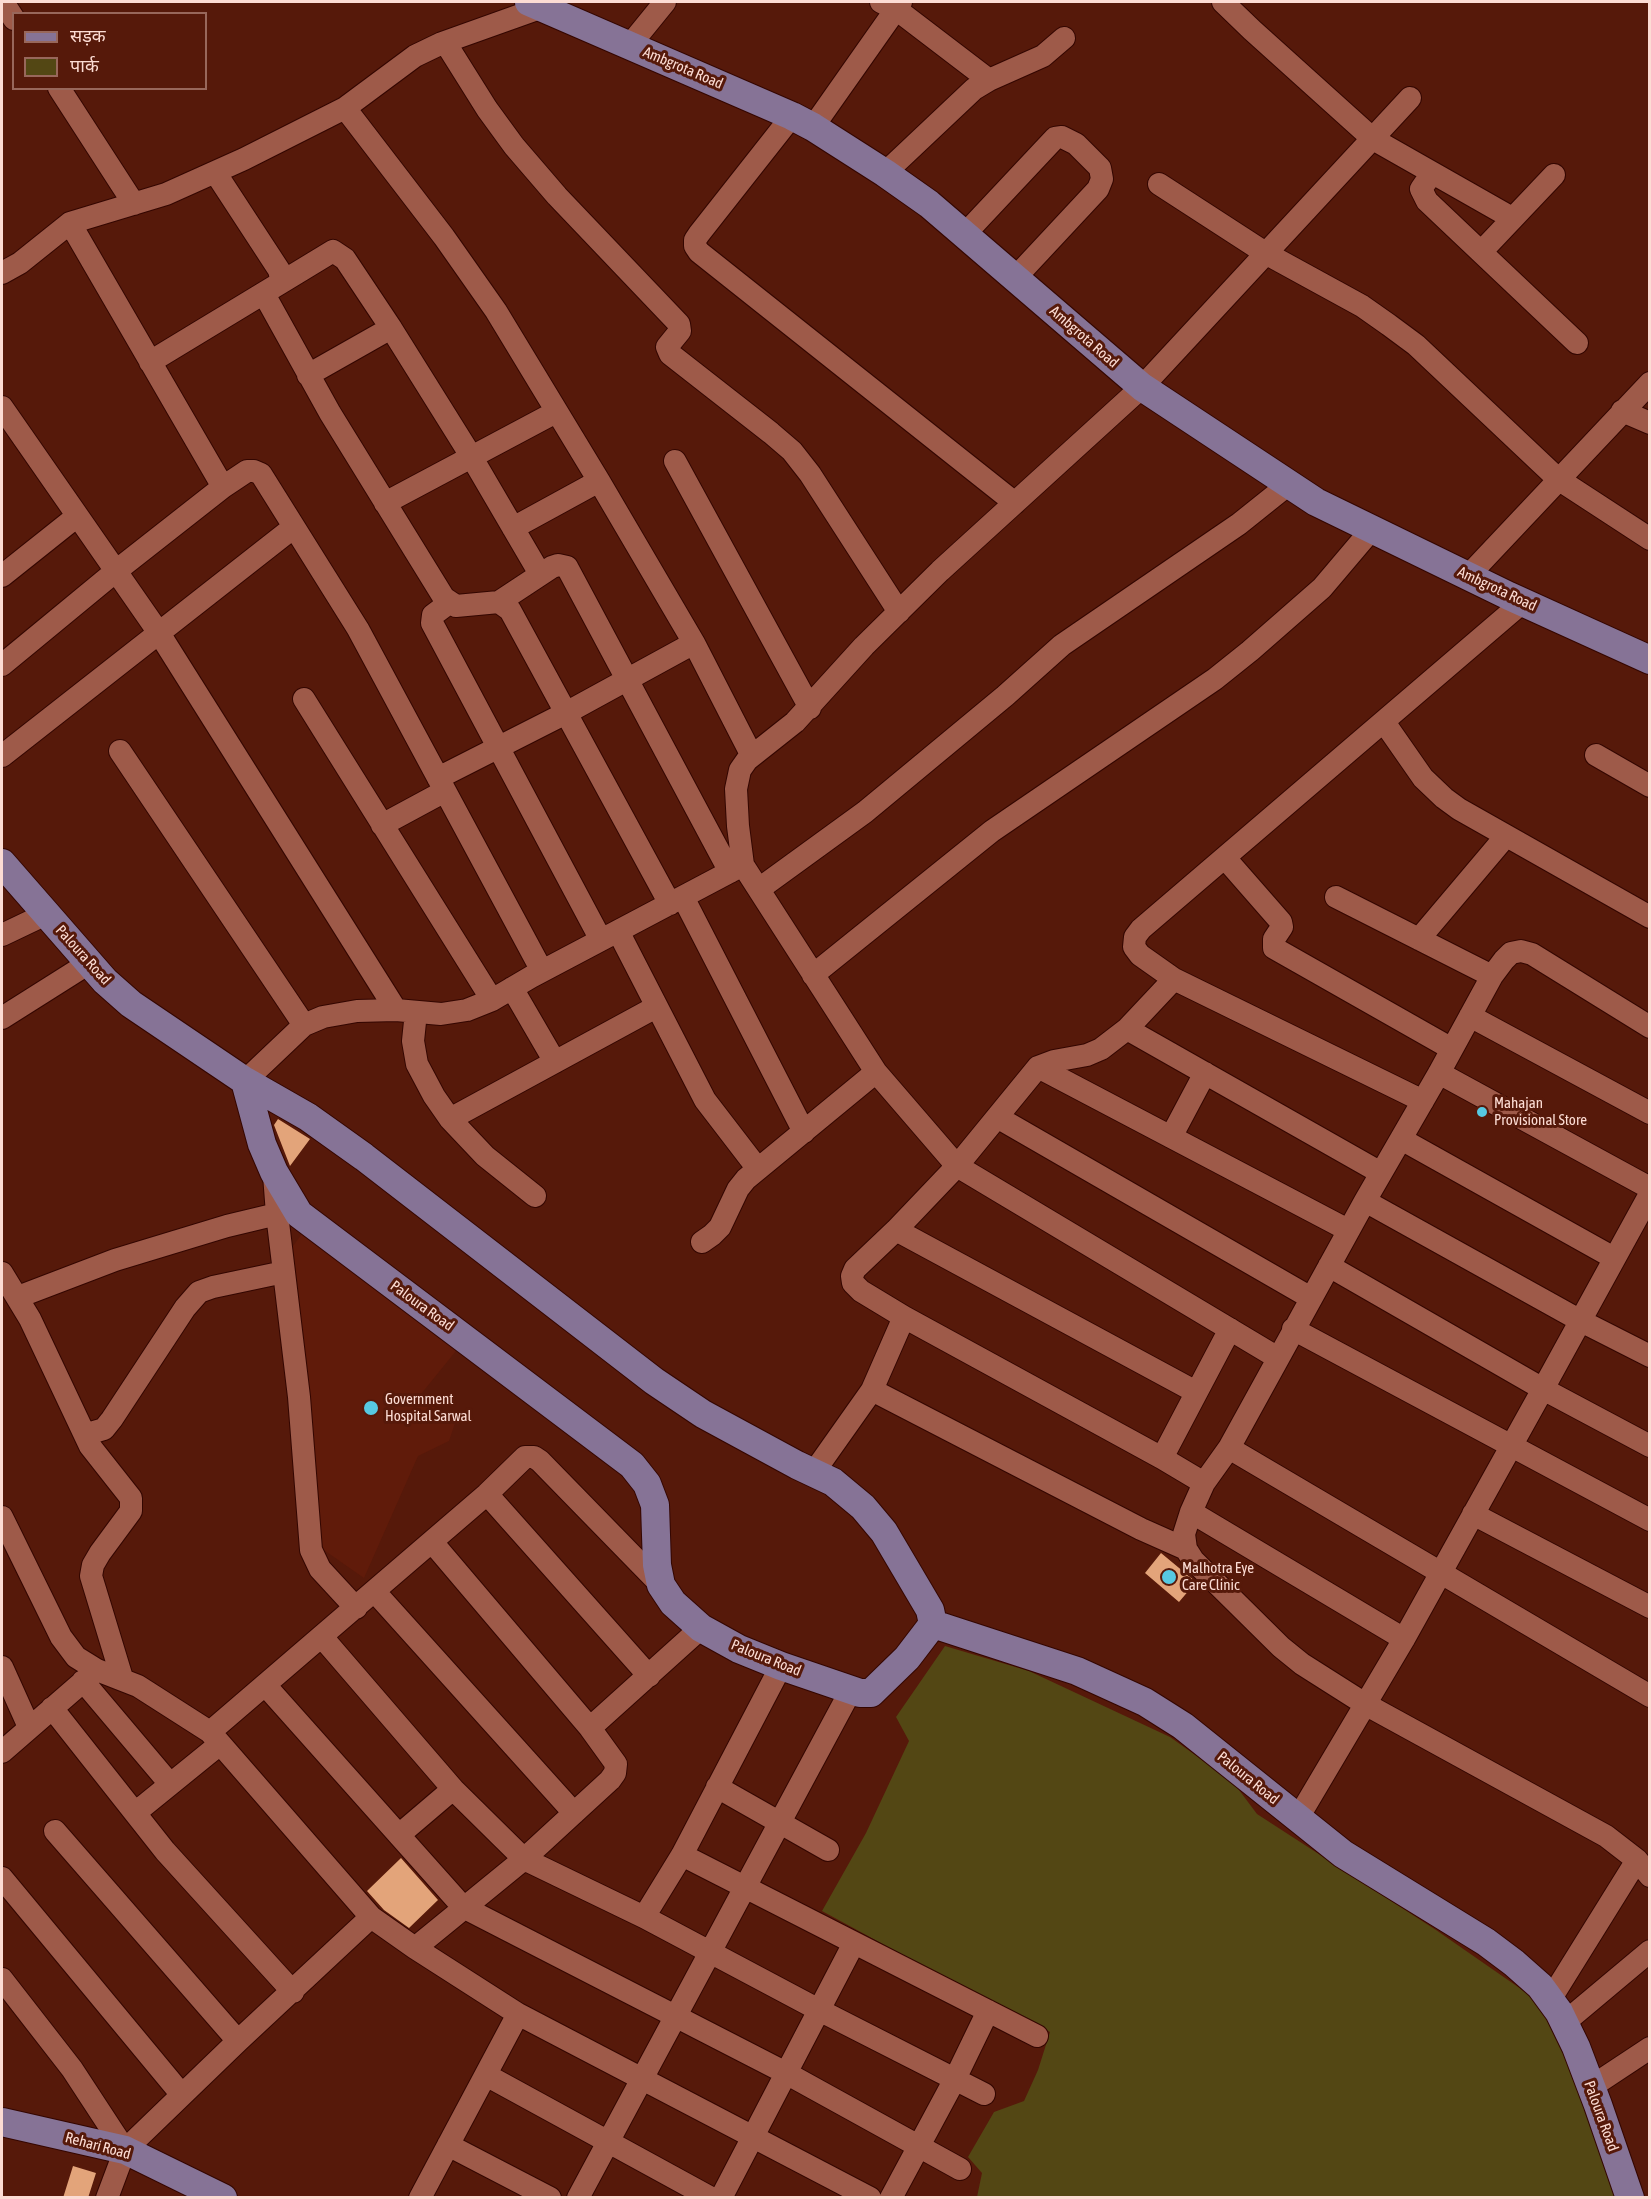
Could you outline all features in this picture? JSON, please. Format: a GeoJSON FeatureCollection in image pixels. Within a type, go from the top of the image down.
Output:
{"type":"FeatureCollection","features":[{"type":"Feature","properties":{"kind":"main road","name":"Ambgrota Road"},"geometry":{"type":"LineString","coordinates":[[539,3],[802,121],[885,173],[929,204],[1142,387],[1316,502],[1468,576],[1650,660]]}},
{"type":"Feature","properties":{"kind":"main road","name":"Paloura Road"},"geometry":{"type":"LineString","coordinates":[[2,863],[105,981],[131,1004],[245,1081],[262,1144],[274,1172],[299,1214],[441,1319],[632,1466],[647,1484],[655,1504],[657,1565],[661,1584],[674,1603],[701,1628],[740,1649],[781,1666],[860,1693],[871,1693],[907,1658],[933,1624],[1058,1664],[1145,1702],[1183,1726],[1363,1868],[1486,1942],[1540,1986],[1557,2011],[1591,2087],[1630,2198]]}},
{"type":"Feature","properties":{"kind":"main road"},"geometry":{"type":"LineString","coordinates":[[245,1081],[308,1118],[364,1157],[654,1381],[703,1414],[833,1482],[863,1507],[884,1532],[930,1610],[933,1624]]}},
{"type":"Feature","properties":{"kind":"main road","name":"Rehari Road"},"geometry":{"type":"LineString","coordinates":[[2,2122],[125,2150],[223,2198]]}},
{"type":"Feature","properties":{"kind":"street"},"geometry":{"type":"LineString","coordinates":[[3,2],[12,16]]}},
{"type":"Feature","properties":{"kind":"street"},"geometry":{"type":"LineString","coordinates":[[630,45],[664,2]]}},
{"type":"Feature","properties":{"kind":"street"},"geometry":{"type":"LineString","coordinates":[[2,273],[70,224],[166,194],[215,172],[345,108],[415,56],[539,3]]}},
{"type":"Feature","properties":{"kind":"street"},"geometry":{"type":"LineString","coordinates":[[1226,3],[1252,30],[1373,139],[1512,218]]}},
{"type":"Feature","properties":{"kind":"street"},"geometry":{"type":"LineString","coordinates":[[989,80],[893,4],[802,121],[699,234],[695,240],[695,246],[699,252],[1015,503]]}},
{"type":"Feature","properties":{"kind":"street"},"geometry":{"type":"LineString","coordinates":[[885,173],[963,98],[989,80],[1043,56],[1064,38]]}},
{"type":"Feature","properties":{"kind":"street"},"geometry":{"type":"LineString","coordinates":[[445,42],[514,146],[557,196],[679,324],[680,332],[667,347],[670,354],[792,452],[810,474],[899,612]]}},
{"type":"Feature","properties":{"kind":"street"},"geometry":{"type":"LineString","coordinates":[[60,90],[134,204]]}},
{"type":"Feature","properties":{"kind":"street"},"geometry":{"type":"LineString","coordinates":[[737,869],[736,789],[740,770],[747,760],[810,708],[864,646],[899,612],[1142,387],[1410,98]]}},
{"type":"Feature","properties":{"kind":"street"},"geometry":{"type":"LineString","coordinates":[[345,108],[444,237],[496,311],[694,643],[752,756]]}},
{"type":"Feature","properties":{"kind":"street"},"geometry":{"type":"LineString","coordinates":[[964,235],[1055,138],[1062,136],[1076,144],[1100,168],[1102,179],[1098,189],[1015,278]]}},
{"type":"Feature","properties":{"kind":"street"},"geometry":{"type":"LineString","coordinates":[[215,172],[279,270],[273,288],[308,375],[440,592],[449,603],[462,606],[499,602],[540,574],[558,565],[567,567],[628,680],[737,869],[759,889],[876,1072],[957,1166],[1278,1358]]}},
{"type":"Feature","properties":{"kind":"street"},"geometry":{"type":"LineString","coordinates":[[1432,173],[1421,189],[1422,195],[1577,343]]}},
{"type":"Feature","properties":{"kind":"street"},"geometry":{"type":"LineString","coordinates":[[1481,252],[1554,175]]}},
{"type":"Feature","properties":{"kind":"street"},"geometry":{"type":"LineString","coordinates":[[1159,184],[1267,254],[1362,306],[1416,345],[1558,479],[1650,539]]}},
{"type":"Feature","properties":{"kind":"street"},"geometry":{"type":"LineString","coordinates":[[70,224],[223,487]]}},
{"type":"Feature","properties":{"kind":"street"},"geometry":{"type":"LineString","coordinates":[[150,362],[326,254],[333,251],[338,253],[345,259],[391,328],[471,456],[540,574]]}},
{"type":"Feature","properties":{"kind":"street"},"geometry":{"type":"LineString","coordinates":[[308,375],[391,328]]}},
{"type":"Feature","properties":{"kind":"street"},"geometry":{"type":"LineString","coordinates":[[1468,576],[1650,382]]}},
{"type":"Feature","properties":{"kind":"street"},"geometry":{"type":"LineString","coordinates":[[2,407],[76,517],[159,633],[406,1011],[417,1064],[434,1096],[450,1119],[485,1156],[535,1196]]}},
{"type":"Feature","properties":{"kind":"street"},"geometry":{"type":"LineString","coordinates":[[1622,411],[1650,423]]}},
{"type":"Feature","properties":{"kind":"street"},"geometry":{"type":"LineString","coordinates":[[385,503],[556,412]]}},
{"type":"Feature","properties":{"kind":"street"},"geometry":{"type":"LineString","coordinates":[[675,461],[810,708]]}},
{"type":"Feature","properties":{"kind":"street"},"geometry":{"type":"LineString","coordinates":[[2,665],[116,570],[223,487],[247,471],[261,474],[358,629],[542,971]]}},
{"type":"Feature","properties":{"kind":"street"},"geometry":{"type":"LineString","coordinates":[[513,528],[599,481]]}},
{"type":"Feature","properties":{"kind":"street"},"geometry":{"type":"LineString","coordinates":[[759,889],[865,812],[1005,696],[1062,645],[1239,524],[1289,484]]}},
{"type":"Feature","properties":{"kind":"street"},"geometry":{"type":"LineString","coordinates":[[2,576],[76,517]]}},
{"type":"Feature","properties":{"kind":"street"},"geometry":{"type":"LineString","coordinates":[[2,756],[294,527]]}},
{"type":"Feature","properties":{"kind":"street"},"geometry":{"type":"LineString","coordinates":[[813,975],[992,831],[1215,679],[1322,588],[1372,529]]}},
{"type":"Feature","properties":{"kind":"street"},"geometry":{"type":"LineString","coordinates":[[499,602],[510,610],[566,713],[676,900],[804,1132]]}},
{"type":"Feature","properties":{"kind":"street"},"geometry":{"type":"LineString","coordinates":[[1423,1101],[1174,979],[1140,955],[1134,946],[1141,929],[1523,602]]}},
{"type":"Feature","properties":{"kind":"street"},"geometry":{"type":"LineString","coordinates":[[449,603],[433,615],[432,623],[498,747],[610,936],[656,1007],[705,1101],[758,1169]]}},
{"type":"Feature","properties":{"kind":"street"},"geometry":{"type":"LineString","coordinates":[[382,825],[498,747],[566,713],[694,643]]}},
{"type":"Feature","properties":{"kind":"street"},"geometry":{"type":"LineString","coordinates":[[304,699],[492,1000]]}},
{"type":"Feature","properties":{"kind":"street"},"geometry":{"type":"LineString","coordinates":[[1384,722],[1433,790],[1459,809],[1650,916]]}},
{"type":"Feature","properties":{"kind":"street"},"geometry":{"type":"LineString","coordinates":[[120,751],[304,1025]]}},
{"type":"Feature","properties":{"kind":"street"},"geometry":{"type":"LineString","coordinates":[[1596,755],[1650,786]]}},
{"type":"Feature","properties":{"kind":"street"},"geometry":{"type":"LineString","coordinates":[[1419,939],[1506,836]]}},
{"type":"Feature","properties":{"kind":"street"},"geometry":{"type":"LineString","coordinates":[[1225,858],[1281,922],[1282,927],[1274,939],[1274,948],[1452,1048]]}},
{"type":"Feature","properties":{"kind":"street"},"geometry":{"type":"LineString","coordinates":[[245,1081],[304,1025],[323,1017],[357,1011],[441,1014],[467,1010],[492,1000],[542,971],[737,869]]}},
{"type":"Feature","properties":{"kind":"street"},"geometry":{"type":"LineString","coordinates":[[1336,897],[1492,976]]}},
{"type":"Feature","properties":{"kind":"street"},"geometry":{"type":"LineString","coordinates":[[2,935],[46,914]]}},
{"type":"Feature","properties":{"kind":"street"},"geometry":{"type":"LineString","coordinates":[[1185,1549],[1184,1534],[1204,1483],[1229,1448],[1348,1230],[1492,976],[1511,953],[1521,951],[1532,954],[1650,1028]]}},
{"type":"Feature","properties":{"kind":"street"},"geometry":{"type":"LineString","coordinates":[[2,1018],[89,963]]}},
{"type":"Feature","properties":{"kind":"street"},"geometry":{"type":"LineString","coordinates":[[1174,979],[1127,1029],[1101,1050],[1038,1067],[957,1166],[855,1269],[852,1276],[853,1283],[861,1291],[904,1317],[1204,1483]]}},
{"type":"Feature","properties":{"kind":"street"},"geometry":{"type":"LineString","coordinates":[[512,988],[555,1062]]}},
{"type":"Feature","properties":{"kind":"street"},"geometry":{"type":"LineString","coordinates":[[450,1119],[656,1007]]}},
{"type":"Feature","properties":{"kind":"street"},"geometry":{"type":"LineString","coordinates":[[1470,1016],[1650,1113]]}},
{"type":"Feature","properties":{"kind":"street"},"geometry":{"type":"LineString","coordinates":[[1127,1029],[1381,1173]]}},
{"type":"Feature","properties":{"kind":"street"},"geometry":{"type":"LineString","coordinates":[[1038,1067],[1348,1230]]}},
{"type":"Feature","properties":{"kind":"street"},"geometry":{"type":"LineString","coordinates":[[702,1242],[720,1227],[738,1189],[746,1179],[876,1072]]}},
{"type":"Feature","properties":{"kind":"street"},"geometry":{"type":"LineString","coordinates":[[1171,1137],[1205,1073]]}},
{"type":"Feature","properties":{"kind":"street"},"geometry":{"type":"LineString","coordinates":[[1439,1073],[1650,1188]]}},
{"type":"Feature","properties":{"kind":"street"},"geometry":{"type":"LineString","coordinates":[[997,1117],[1311,1298]]}},
{"type":"Feature","properties":{"kind":"street"},"geometry":{"type":"LineString","coordinates":[[1401,1139],[1614,1258]]}},
{"type":"Feature","properties":{"kind":"street"},"geometry":{"type":"LineString","coordinates":[[274,1172],[299,1397],[311,1550],[320,1569],[356,1608]]}},
{"type":"Feature","properties":{"kind":"street"},"geometry":{"type":"LineString","coordinates":[[1298,1818],[1404,1639],[1650,1194]]}},
{"type":"Feature","properties":{"kind":"street"},"geometry":{"type":"LineString","coordinates":[[1365,1201],[1581,1321],[1650,1356]]}},
{"type":"Feature","properties":{"kind":"street"},"geometry":{"type":"LineString","coordinates":[[18,1297],[116,1260],[228,1226],[277,1215]]}},
{"type":"Feature","properties":{"kind":"street"},"geometry":{"type":"LineString","coordinates":[[896,1230],[1196,1392]]}},
{"type":"Feature","properties":{"kind":"street"},"geometry":{"type":"LineString","coordinates":[[1329,1266],[1544,1389],[1650,1446]]}},
{"type":"Feature","properties":{"kind":"street"},"geometry":{"type":"LineString","coordinates":[[87,1434],[104,1429],[112,1419],[185,1308],[199,1292],[284,1272]]}},
{"type":"Feature","properties":{"kind":"street"},"geometry":{"type":"LineString","coordinates":[[2,1273],[18,1297],[87,1434],[90,1446],[131,1498],[131,1511],[100,1553],[93,1565],[91,1576],[122,1678]]}},
{"type":"Feature","properties":{"kind":"street"},"geometry":{"type":"LineString","coordinates":[[814,1472],[872,1390],[904,1317]]}},
{"type":"Feature","properties":{"kind":"street"},"geometry":{"type":"LineString","coordinates":[[1162,1458],[1230,1329]]}},
{"type":"Feature","properties":{"kind":"street"},"geometry":{"type":"LineString","coordinates":[[1293,1329],[1650,1520]]}},
{"type":"Feature","properties":{"kind":"street"},"geometry":{"type":"LineString","coordinates":[[872,1390],[1141,1529],[1185,1549],[1193,1560],[1281,1647],[1302,1664],[1365,1704],[1606,1836],[1643,1868],[1557,2011]]}},
{"type":"Feature","properties":{"kind":"street"},"geometry":{"type":"LineString","coordinates":[[1229,1448],[1650,1696]]}},
{"type":"Feature","properties":{"kind":"street"},"geometry":{"type":"LineString","coordinates":[[135,1812],[170,1784],[266,1686],[487,1494],[525,1457],[534,1457],[540,1461],[661,1584]]}},
{"type":"Feature","properties":{"kind":"street"},"geometry":{"type":"LineString","coordinates":[[487,1494],[649,1676]]}},
{"type":"Feature","properties":{"kind":"street"},"geometry":{"type":"LineString","coordinates":[[1191,1512],[1404,1639]]}},
{"type":"Feature","properties":{"kind":"street"},"geometry":{"type":"LineString","coordinates":[[1473,1514],[1650,1607]]}},
{"type":"Feature","properties":{"kind":"street"},"geometry":{"type":"LineString","coordinates":[[2,1517],[68,1648],[170,1784]]}},
{"type":"Feature","properties":{"kind":"street"},"geometry":{"type":"LineString","coordinates":[[415,1948],[524,1859],[610,1780],[615,1773],[616,1764],[590,1728],[432,1542]]}},
{"type":"Feature","properties":{"kind":"street"},"geometry":{"type":"LineString","coordinates":[[375,1592],[574,1813]]}},
{"type":"Feature","properties":{"kind":"street"},"geometry":{"type":"LineString","coordinates":[[590,1728],[701,1628]]}},
{"type":"Feature","properties":{"kind":"street"},"geometry":{"type":"LineString","coordinates":[[322,1637],[453,1789],[524,1859],[645,1917],[819,2010],[984,2094]]}},
{"type":"Feature","properties":{"kind":"street"},"geometry":{"type":"LineString","coordinates":[[2,1666],[30,1727]]}},
{"type":"Feature","properties":{"kind":"street"},"geometry":{"type":"LineString","coordinates":[[645,1917],[682,1855],[781,1666]]}},
{"type":"Feature","properties":{"kind":"street"},"geometry":{"type":"LineString","coordinates":[[2,1752],[90,1676],[122,1678],[138,1686],[215,1738],[371,1917],[415,1948],[518,2014],[870,2198]]}},
{"type":"Feature","properties":{"kind":"street"},"geometry":{"type":"LineString","coordinates":[[266,1686],[463,1907],[786,2073],[960,2169]]}},
{"type":"Feature","properties":{"kind":"street"},"geometry":{"type":"LineString","coordinates":[[578,2198],[851,1690]]}},
{"type":"Feature","properties":{"kind":"street"},"geometry":{"type":"LineString","coordinates":[[52,1708],[165,1851],[293,1992]]}},
{"type":"Feature","properties":{"kind":"street"},"geometry":{"type":"LineString","coordinates":[[717,1787],[828,1850]]}},
{"type":"Feature","properties":{"kind":"street"},"geometry":{"type":"LineString","coordinates":[[399,1835],[453,1789]]}},
{"type":"Feature","properties":{"kind":"street"},"geometry":{"type":"LineString","coordinates":[[54,1831],[238,2041]]}},
{"type":"Feature","properties":{"kind":"street"},"geometry":{"type":"LineString","coordinates":[[682,1855],[1037,2036]]}},
{"type":"Feature","properties":{"kind":"street"},"geometry":{"type":"LineString","coordinates":[[2,1878],[182,2095]]}},
{"type":"Feature","properties":{"kind":"street"},"geometry":{"type":"LineString","coordinates":[[107,2198],[125,2150],[371,1917]]}},
{"type":"Feature","properties":{"kind":"street"},"geometry":{"type":"LineString","coordinates":[[721,2198],[854,1942]]}},
{"type":"Feature","properties":{"kind":"street"},"geometry":{"type":"LineString","coordinates":[[1557,2011],[1650,1951]]}},
{"type":"Feature","properties":{"kind":"street"},"geometry":{"type":"LineString","coordinates":[[2,1980],[72,2069],[125,2150]]}},
{"type":"Feature","properties":{"kind":"street"},"geometry":{"type":"LineString","coordinates":[[891,2198],[955,2079],[988,2011]]}},
{"type":"Feature","properties":{"kind":"street"},"geometry":{"type":"LineString","coordinates":[[420,2198],[518,2014]]}},
{"type":"Feature","properties":{"kind":"street"},"geometry":{"type":"LineString","coordinates":[[1591,2087],[1650,2048]]}},
{"type":"Feature","properties":{"kind":"street"},"geometry":{"type":"LineString","coordinates":[[486,2074],[711,2198]]}},
{"type":"Feature","properties":{"kind":"street"},"geometry":{"type":"LineString","coordinates":[[448,2145],[550,2198]]}},
{"type":"Feature","properties":{"kind":"shaded area","name":"Government Hospital Sarwal"},"geometry":{"type":"Polygon","coordinates":[[[304,1231],[460,1346],[417,1399],[457,1417],[449,1441],[418,1456],[364,1578],[321,1548],[288,1253],[304,1231]]]}},
{"type":"Feature","properties":{"kind":"green space"},"geometry":{"type":"Polygon","coordinates":[[[945,1646],[1029,1671],[1170,1737],[1233,1782],[1257,1814],[1436,1930],[1544,2005],[1623,2197],[977,2197],[982,2173],[968,2157],[994,2112],[1024,2101],[1038,2070],[1050,2032],[822,1911],[866,1833],[909,1741],[896,1717],[945,1646]]]}},
{"type":"Feature","properties":{"kind":"building"},"geometry":{"type":"Polygon","coordinates":[[[278,1119],[310,1139],[290,1166],[274,1125],[278,1119]]]}},
{"type":"Feature","properties":{"kind":"building"},"geometry":{"type":"Polygon","coordinates":[[[1161,1553],[1196,1582],[1179,1602],[1145,1573],[1161,1553]]]}},
{"type":"Feature","properties":{"kind":"building"},"geometry":{"type":"Polygon","coordinates":[[[401,1858],[438,1900],[409,1928],[384,1910],[367,1891],[401,1858]]]}},
{"type":"Feature","properties":{"kind":"building"},"geometry":{"type":"Polygon","coordinates":[[[73,2166],[96,2173],[88,2198],[63,2198],[73,2166]]]}},
{"type":"Feature","properties":{"kind":"place","name":"Mahajan Provisional Store"},"geometry":{"type":"Point","coordinates":[1482,1112]}},
{"type":"Feature","properties":{"kind":"place","name":"Government Hospital Sarwal"},"geometry":{"type":"Point","coordinates":[371,1408]}},
{"type":"Feature","properties":{"kind":"place","name":"Malhotra Eye Care Clinic"},"geometry":{"type":"Point","coordinates":[1169,1577]}}]}
